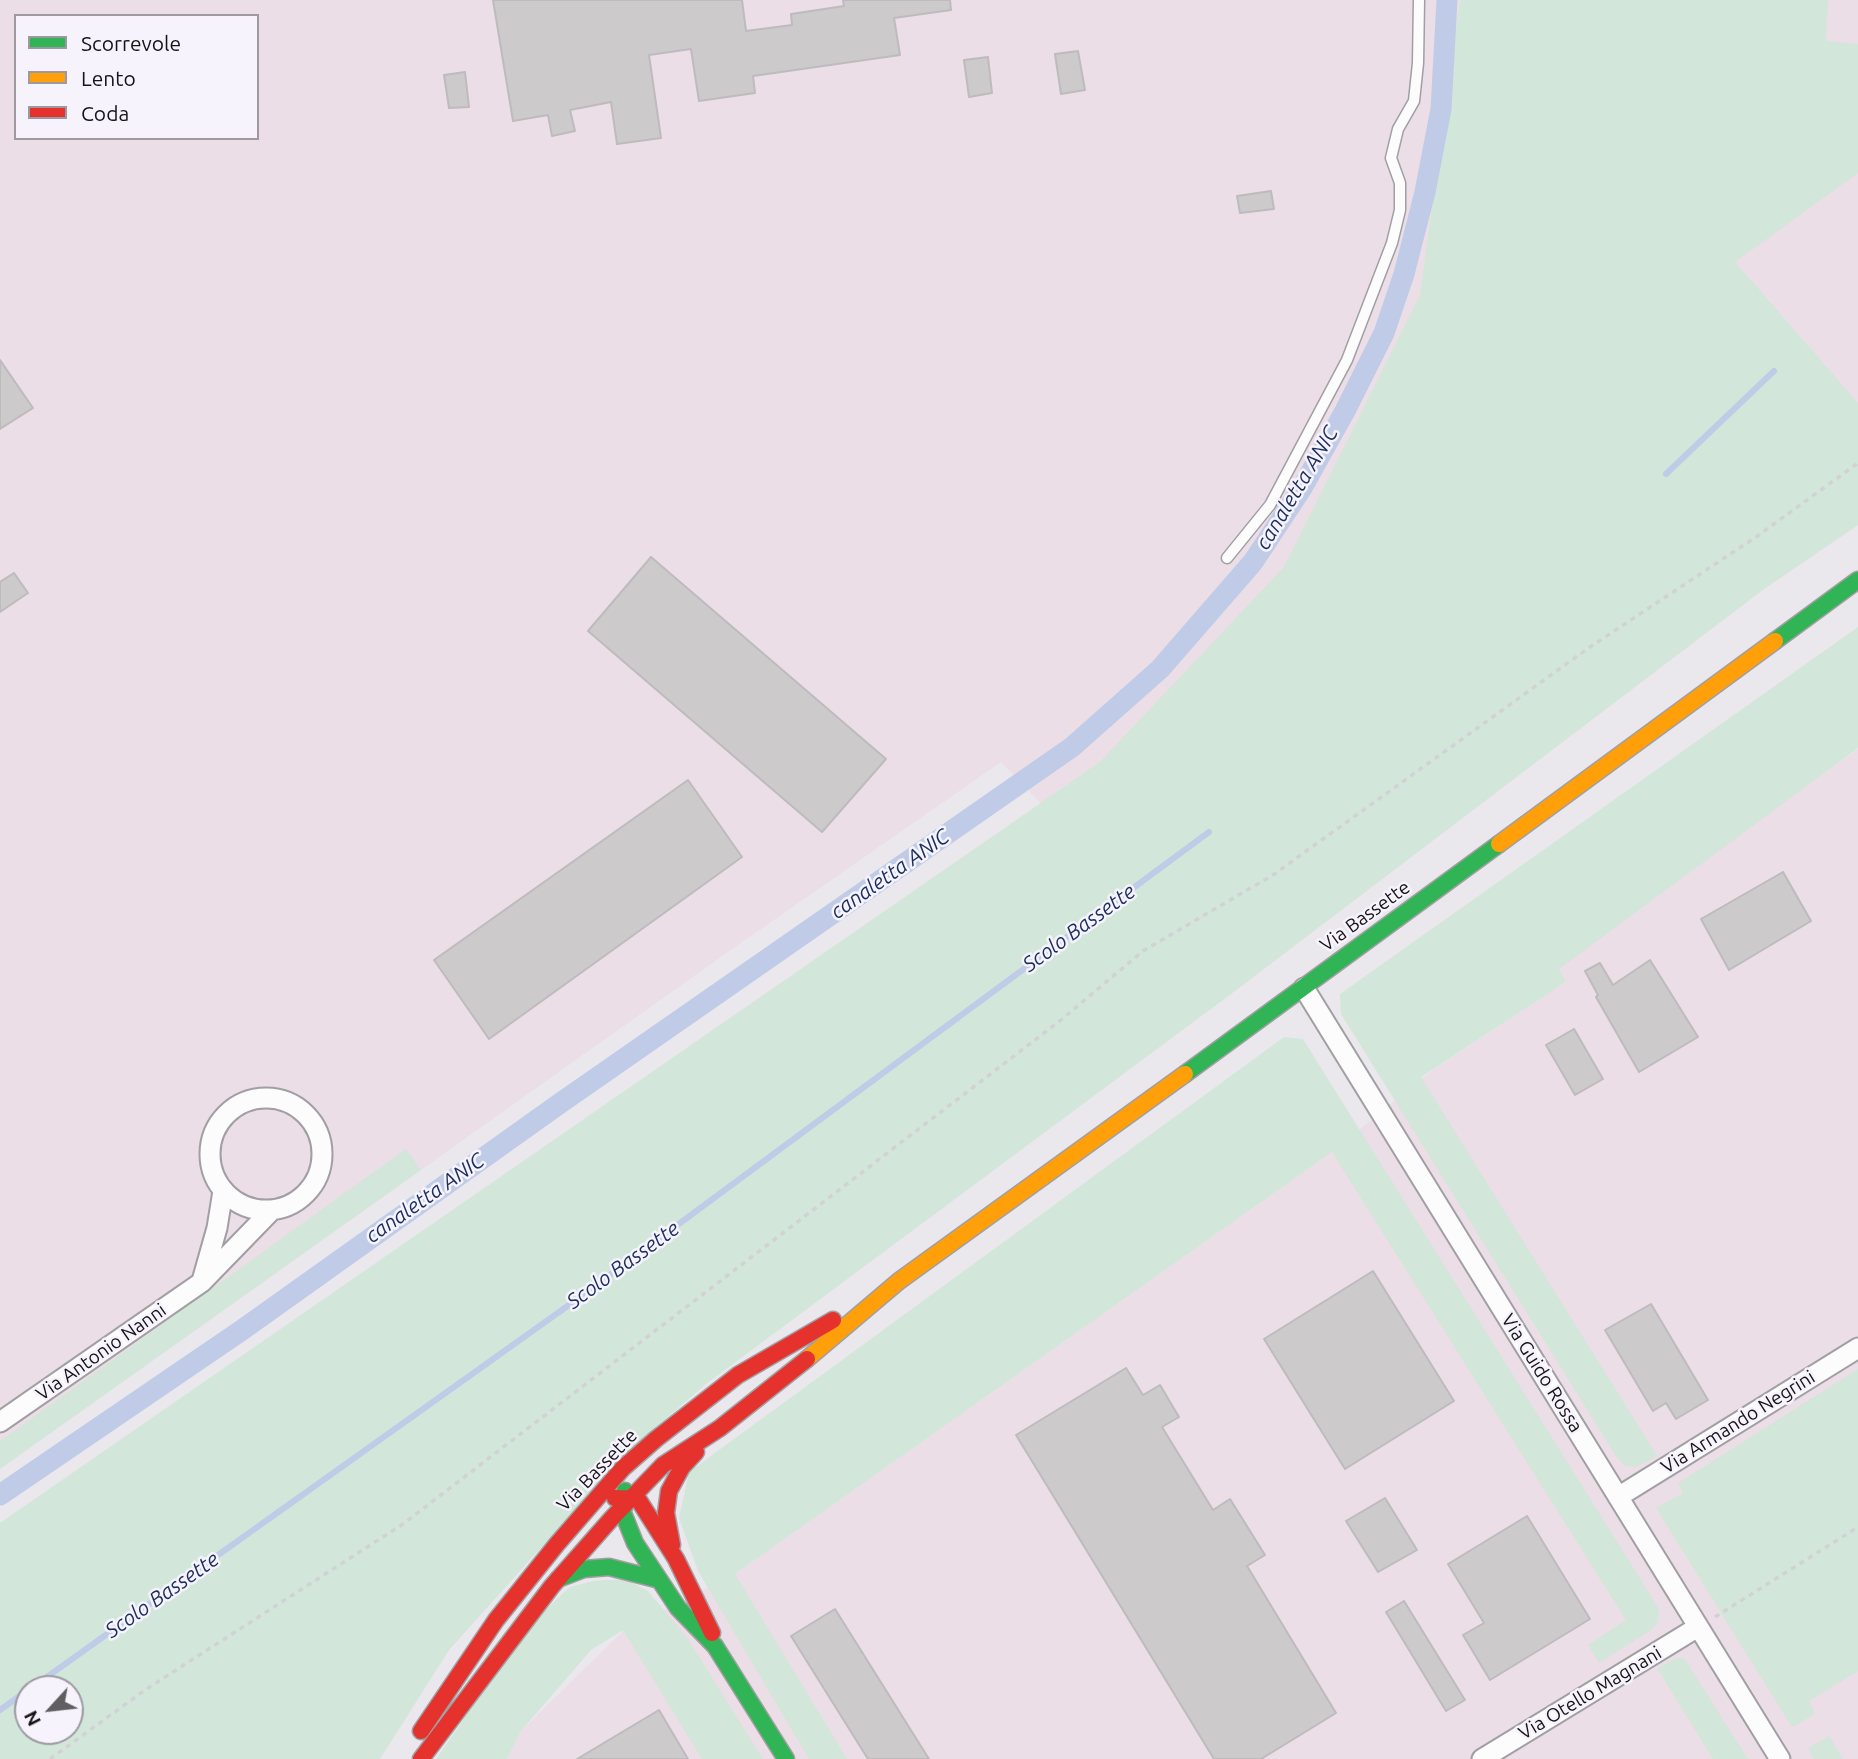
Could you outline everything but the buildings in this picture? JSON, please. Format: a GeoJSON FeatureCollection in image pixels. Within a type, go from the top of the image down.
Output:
{"type":"FeatureCollection","features":[{"type":"Feature","properties":{"kind":"main road","name":"Via Bassette"},"geometry":{"type":"LineString","coordinates":[[412,1758],[558,1579],[663,1465],[720,1428],[776,1386],[899,1282],[1304,988],[1857,579]]}},
{"type":"Feature","properties":{"kind":"main road","name":"Via Bassette"},"geometry":{"type":"LineString","coordinates":[[412,1758],[461,1670],[496,1620],[557,1544],[624,1468],[738,1375],[899,1282]]}},
{"type":"Feature","properties":{"kind":"main road","name":"Via Bassette"},"geometry":{"type":"LineString","coordinates":[[629,1500],[625,1491],[633,1478],[801,1339]]}},
{"type":"Feature","properties":{"kind":"main road"},"geometry":{"type":"LineString","coordinates":[[715,1646],[711,1628],[677,1559],[669,1536],[666,1513],[669,1491],[682,1467],[720,1428]]}},
{"type":"Feature","properties":{"kind":"main road","name":"Via Bassette"},"geometry":{"type":"LineString","coordinates":[[461,1670],[486,1656],[607,1502],[618,1497],[629,1500]]}},
{"type":"Feature","properties":{"kind":"main road"},"geometry":{"type":"LineString","coordinates":[[677,1559],[629,1500],[623,1513],[635,1543],[656,1579],[677,1608],[715,1646],[786,1759]]}},
{"type":"Feature","properties":{"kind":"main road"},"geometry":{"type":"LineString","coordinates":[[558,1579],[584,1569],[609,1567],[656,1579]]}},
{"type":"Feature","properties":{"kind":"street","name":"Via Guido Rossa"},"geometry":{"type":"LineString","coordinates":[[1304,988],[1780,1759]]}},
{"type":"Feature","properties":{"kind":"street","name":"Via Antonio Nanni"},"geometry":{"type":"LineString","coordinates":[[0,1422],[202,1282],[271,1211],[289,1206],[304,1197],[315,1183],[322,1166],[323,1146],[317,1128],[305,1112],[288,1101],[269,1097],[249,1099],[232,1109],[219,1122],[211,1139],[209,1157],[213,1175],[223,1191]]}},
{"type":"Feature","properties":{"kind":"street"},"geometry":{"type":"LineString","coordinates":[[202,1282],[223,1191],[236,1202],[253,1209],[271,1211]]}},
{"type":"Feature","properties":{"kind":"street","name":"Via Armando Negrini"},"geometry":{"type":"LineString","coordinates":[[1618,1497],[1858,1348]]}},
{"type":"Feature","properties":{"kind":"street","name":"Via Otello Magnani"},"geometry":{"type":"LineString","coordinates":[[1482,1759],[1698,1627]]}},
{"type":"Feature","properties":{"kind":"lane"},"geometry":{"type":"LineString","coordinates":[[1227,558],[1270,505],[1347,360],[1392,243],[1400,210],[1400,183],[1391,158],[1398,129],[1414,102],[1419,0]]}},
{"type":"Feature","properties":{"kind":"path"},"geometry":{"type":"LineString","coordinates":[[50,1759],[145,1690],[403,1524],[1061,1020],[1143,951],[1273,875],[1590,647],[1756,537],[1858,463]]}},
{"type":"Feature","properties":{"kind":"path"},"geometry":{"type":"LineString","coordinates":[[1698,1627],[1858,1527]]}},
{"type":"Feature","properties":{"kind":"shaded area"},"geometry":{"type":"Polygon","coordinates":[[[0,0],[1858,0],[1858,525],[1764,589],[1227,997],[1001,762],[725,954],[0,1469],[0,0]]]}},
{"type":"Feature","properties":{"kind":"shaded area"},"geometry":{"type":"Polygon","coordinates":[[[1858,749],[1858,1759],[507,1759],[521,1731],[624,1630],[735,1574],[1332,1152],[1431,1071],[1566,982],[1558,969],[1764,815],[1858,749]]]}},
{"type":"Feature","properties":{"kind":"green space"},"geometry":{"type":"Polygon","coordinates":[[[1460,0],[1828,0],[1826,41],[1858,44],[1858,173],[1735,262],[1858,403],[1858,525],[1764,589],[1227,997],[706,1384],[626,1453],[449,1650],[380,1759],[0,1759],[0,1523],[1100,762],[1284,567],[1420,295],[1460,0]]]}},
{"type":"Feature","properties":{"kind":"green space"},"geometry":{"type":"Polygon","coordinates":[[[1858,627],[1858,748],[1559,969],[1566,982],[1421,1077],[1657,1456],[1636,1467],[1625,1466],[1616,1456],[1341,1014],[1340,994],[1858,627]]]}},
{"type":"Feature","properties":{"kind":"green space"},"geometry":{"type":"Polygon","coordinates":[[[1284,1037],[1303,1039],[1659,1609],[1658,1622],[1651,1630],[1599,1663],[1588,1645],[1626,1620],[1332,1152],[735,1574],[847,1759],[809,1759],[698,1571],[679,1518],[689,1472],[1284,1037]]]}},
{"type":"Feature","properties":{"kind":"green space"},"geometry":{"type":"Polygon","coordinates":[[[406,1149],[421,1170],[0,1469],[0,1441],[406,1149]]]}},
{"type":"Feature","properties":{"kind":"green space"},"geometry":{"type":"Polygon","coordinates":[[[1858,1369],[1858,1671],[1809,1701],[1815,1714],[1792,1727],[1656,1508],[1683,1493],[1678,1483],[1858,1369]]]}},
{"type":"Feature","properties":{"kind":"green space"},"geometry":{"type":"Polygon","coordinates":[[[625,1579],[648,1591],[688,1639],[763,1759],[702,1759],[623,1630],[591,1650],[521,1731],[507,1759],[436,1759],[531,1623],[570,1587],[593,1581],[625,1579]]]}},
{"type":"Feature","properties":{"kind":"green space"},"geometry":{"type":"Polygon","coordinates":[[[1676,1658],[1684,1658],[1748,1759],[1713,1759],[1657,1668],[1676,1658]]]}},
{"type":"Feature","properties":{"kind":"green space"},"geometry":{"type":"Polygon","coordinates":[[[1829,1736],[1843,1759],[1814,1759],[1808,1748],[1829,1736]]]}},
{"type":"Feature","properties":{"kind":"waterway","name":"canaletta ANIC"},"geometry":{"type":"LineString","coordinates":[[0,1495],[242,1330],[559,1104],[1072,747],[1160,669],[1253,562],[1302,488],[1384,333],[1404,274],[1425,192],[1441,109],[1447,0]]}},
{"type":"Feature","properties":{"kind":"waterway","name":"Scolo Bassette"},"geometry":{"type":"LineString","coordinates":[[1666,474],[1774,371]]}},
{"type":"Feature","properties":{"kind":"waterway","name":"Scolo Bassette"},"geometry":{"type":"LineString","coordinates":[[50,1675],[576,1300],[1209,832]]}},
{"type":"Feature","properties":{"kind":"waterway","name":"Scolo Bassette"},"geometry":{"type":"LineString","coordinates":[[0,1710],[14,1700]]}},
{"type":"Feature","properties":{"kind":"traffic: fast"},"geometry":{"type":"LineString","coordinates":[[1775,641],[1858,580]]}},
{"type":"Feature","properties":{"kind":"traffic: fast"},"geometry":{"type":"LineString","coordinates":[[1185,1074],[1499,844]]}},
{"type":"Feature","properties":{"kind":"traffic: fast"},"geometry":{"type":"LineString","coordinates":[[625,1491],[623,1513],[635,1543],[678,1608],[715,1646],[786,1759]]}},
{"type":"Feature","properties":{"kind":"traffic: fast"},"geometry":{"type":"LineString","coordinates":[[558,1579],[584,1569],[609,1567],[656,1579]]}},
{"type":"Feature","properties":{"kind":"traffic: slow"},"geometry":{"type":"LineString","coordinates":[[1499,844],[1775,641]]}},
{"type":"Feature","properties":{"kind":"traffic: slow"},"geometry":{"type":"LineString","coordinates":[[807,1359],[899,1281],[1185,1074]]}},
{"type":"Feature","properties":{"kind":"traffic: jam"},"geometry":{"type":"LineString","coordinates":[[421,1731],[496,1620],[623,1468],[738,1375],[833,1320]]}},
{"type":"Feature","properties":{"kind":"traffic: jam"},"geometry":{"type":"LineString","coordinates":[[421,1759],[552,1586],[663,1465],[720,1428],[807,1359]]}},
{"type":"Feature","properties":{"kind":"traffic: jam"},"geometry":{"type":"LineString","coordinates":[[672,1545],[666,1513],[669,1491],[682,1467],[696,1452]]}},
{"type":"Feature","properties":{"kind":"traffic: jam"},"geometry":{"type":"LineString","coordinates":[[615,1498],[638,1499],[676,1559],[712,1633]]}}]}
